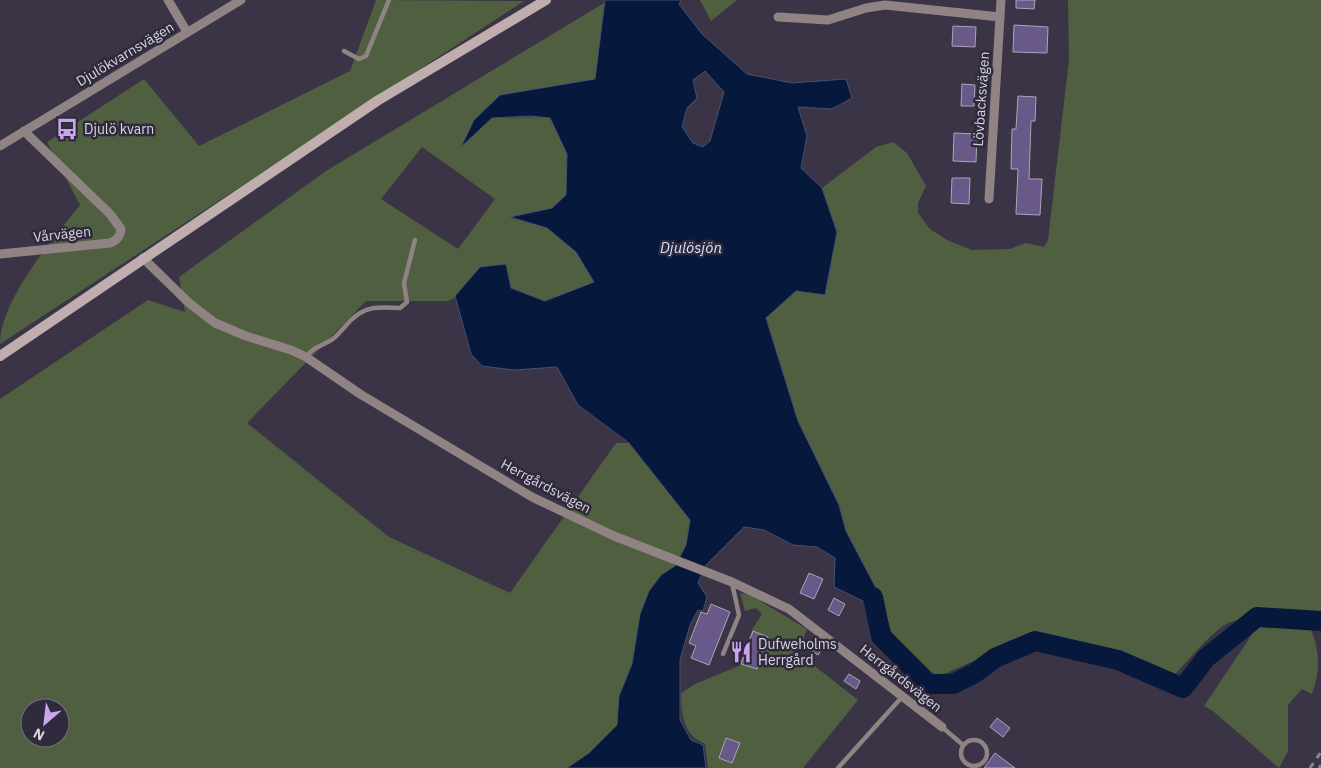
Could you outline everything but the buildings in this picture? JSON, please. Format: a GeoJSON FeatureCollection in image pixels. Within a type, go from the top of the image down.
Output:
{"type":"FeatureCollection","features":[{"type":"Feature","properties":{"kind":"main road"},"geometry":{"type":"LineString","coordinates":[[0,356],[378,101],[545,0]]}},
{"type":"Feature","properties":{"kind":"street"},"geometry":{"type":"LineString","coordinates":[[168,0],[187,32]]}},
{"type":"Feature","properties":{"kind":"street","name":"Djulökvarnsvägen"},"geometry":{"type":"LineString","coordinates":[[0,146],[241,0]]}},
{"type":"Feature","properties":{"kind":"street","name":"Lövbacksvägen"},"geometry":{"type":"LineString","coordinates":[[989,199],[1001,0]]}},
{"type":"Feature","properties":{"kind":"street"},"geometry":{"type":"LineString","coordinates":[[778,17],[828,20],[866,8],[885,5],[1000,17]]}},
{"type":"Feature","properties":{"kind":"street","name":"Vårvägen"},"geometry":{"type":"LineString","coordinates":[[0,254],[110,243],[116,241],[120,231],[110,214],[24,132]]}},
{"type":"Feature","properties":{"kind":"street","name":"Herrgårdsvägen"},"geometry":{"type":"LineString","coordinates":[[143,258],[188,303],[215,323],[306,357],[360,394],[532,497],[590,526],[732,582],[789,610],[942,727]]}},
{"type":"Feature","properties":{"kind":"lane"},"geometry":{"type":"LineString","coordinates":[[344,51],[359,59],[366,56],[388,0]]}},
{"type":"Feature","properties":{"kind":"lane"},"geometry":{"type":"LineString","coordinates":[[306,357],[311,349],[325,344],[336,336],[365,309],[372,307],[400,308],[404,305],[408,298],[404,284],[415,240]]}},
{"type":"Feature","properties":{"kind":"lane"},"geometry":{"type":"LineString","coordinates":[[723,654],[739,615],[732,582]]}},
{"type":"Feature","properties":{"kind":"lane"},"geometry":{"type":"LineString","coordinates":[[838,768],[902,697]]}},
{"type":"Feature","properties":{"kind":"lane"},"geometry":{"type":"LineString","coordinates":[[942,727],[963,744]]}},
{"type":"Feature","properties":{"kind":"lane"},"geometry":{"type":"LineString","coordinates":[[971,739],[981,741],[988,749],[986,760],[977,766],[966,764],[960,756],[963,744],[971,739]]}},
{"type":"Feature","properties":{"kind":"green space"},"geometry":{"type":"Polygon","coordinates":[[[376,0],[524,1],[0,344],[2,327],[18,290],[43,252],[80,205],[47,142],[144,79],[199,146],[350,71],[376,0]]]}},
{"type":"Feature","properties":{"kind":"green space"},"geometry":{"type":"Polygon","coordinates":[[[700,0],[737,0],[711,21],[700,0]]]}},
{"type":"Feature","properties":{"kind":"green space"},"geometry":{"type":"Polygon","coordinates":[[[1068,0],[1321,0],[1321,619],[1270,616],[1231,622],[1210,637],[1174,675],[1074,640],[1036,634],[937,677],[892,633],[877,590],[846,531],[839,505],[798,421],[766,317],[796,291],[825,295],[837,232],[822,188],[876,147],[893,142],[907,153],[926,186],[918,203],[918,213],[930,229],[947,240],[972,250],[1010,249],[1026,243],[1044,247],[1048,240],[1069,59],[1068,0]]]}},
{"type":"Feature","properties":{"kind":"green space"},"geometry":{"type":"Polygon","coordinates":[[[604,3],[596,79],[500,95],[462,146],[492,118],[550,117],[567,154],[566,195],[552,208],[511,218],[547,228],[576,252],[594,282],[545,301],[511,288],[506,264],[449,301],[366,301],[247,423],[389,537],[510,593],[616,443],[629,443],[690,520],[686,545],[675,566],[661,575],[649,591],[640,614],[632,664],[619,696],[617,725],[589,753],[567,768],[0,768],[0,399],[148,300],[185,312],[179,277],[326,171],[604,3]],[[422,147],[381,199],[458,249],[495,199],[422,147]]]}},
{"type":"Feature","properties":{"kind":"green space"},"geometry":{"type":"Polygon","coordinates":[[[740,593],[750,595],[807,629],[798,653],[858,700],[803,768],[708,768],[705,744],[692,735],[685,723],[681,693],[695,684],[739,666],[753,628],[762,614],[756,608],[745,611],[740,593]]]}},
{"type":"Feature","properties":{"kind":"green space"},"geometry":{"type":"Polygon","coordinates":[[[1261,621],[1308,623],[1317,650],[1317,677],[1312,694],[1302,689],[1288,705],[1288,751],[1279,768],[1213,711],[1204,706],[1261,621]]]}},
{"type":"Feature","properties":{"kind":"water","name":"Djulösjön"},"geometry":{"type":"Polygon","coordinates":[[[605,0],[681,0],[679,4],[702,34],[747,74],[792,83],[846,79],[852,98],[832,109],[798,107],[807,136],[801,168],[822,188],[837,232],[825,295],[796,291],[766,318],[798,421],[839,505],[846,531],[877,590],[867,603],[834,587],[835,558],[817,547],[793,545],[764,530],[744,527],[705,566],[698,583],[707,597],[703,611],[698,610],[690,625],[680,660],[680,720],[691,740],[703,745],[706,768],[567,768],[589,753],[617,725],[619,696],[632,664],[640,614],[649,591],[661,575],[675,566],[686,545],[690,520],[629,443],[578,405],[557,367],[514,370],[482,366],[471,354],[455,296],[480,267],[506,264],[511,288],[545,301],[594,282],[576,252],[547,228],[510,217],[552,208],[566,195],[567,154],[550,118],[530,116],[492,118],[461,147],[474,120],[500,95],[595,79],[605,0]],[[705,71],[693,80],[697,98],[687,108],[682,127],[693,143],[703,147],[710,141],[724,92],[705,71]]]}},
{"type":"Feature","properties":{"kind":"waterway"},"geometry":{"type":"LineString","coordinates":[[873,597],[881,636],[928,684],[953,684],[975,673],[995,658],[1035,641],[1118,660],[1183,688],[1206,658],[1257,617],[1321,621]]}},
{"type":"Feature","properties":{"kind":"railway"},"geometry":{"type":"LineString","coordinates":[[1310,768],[1321,752]]}},
{"type":"Feature","properties":{"kind":"place","name":"Djulö kvarn"},"geometry":{"type":"Point","coordinates":[67,129]}},
{"type":"Feature","properties":{"kind":"place","name":"Dufweholms Herrgård"},"geometry":{"type":"Point","coordinates":[741,652]}}]}
